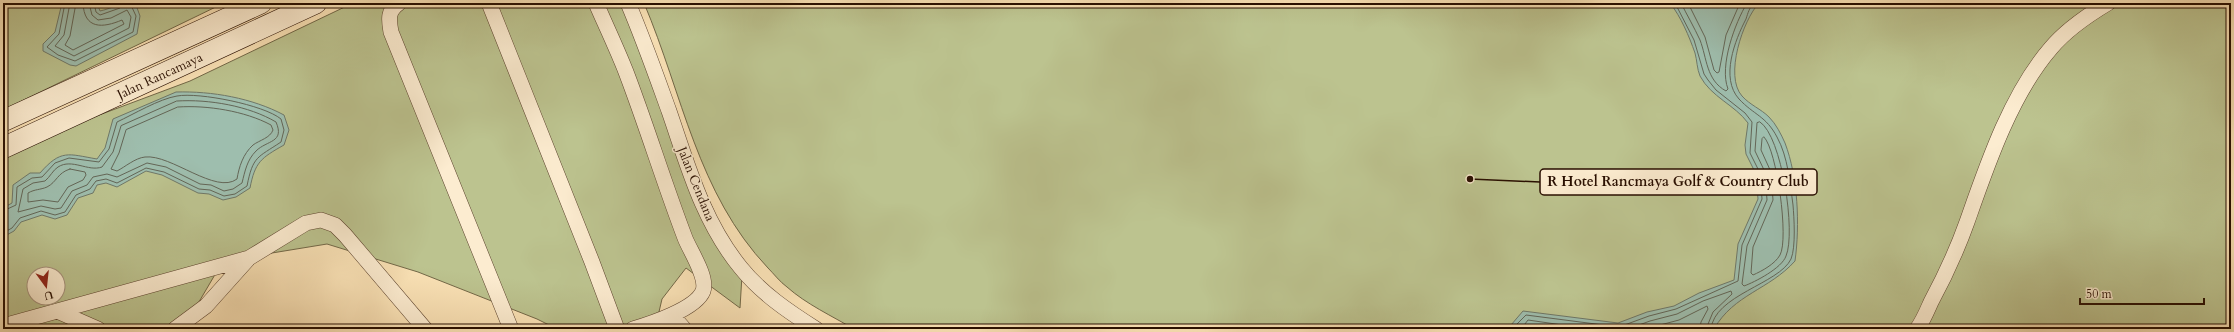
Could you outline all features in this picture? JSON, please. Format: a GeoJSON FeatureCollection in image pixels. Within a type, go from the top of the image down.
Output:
{"type":"FeatureCollection","features":[{"type":"Feature","properties":{"kind":"street","name":"Jalan Rancamaya"},"geometry":{"type":"LineString","coordinates":[[3,121],[260,3]]}},
{"type":"Feature","properties":{"kind":"street","name":"Jalan Rancamaya"},"geometry":{"type":"LineString","coordinates":[[3,148],[316,3]]}},
{"type":"Feature","properties":{"kind":"street"},"geometry":{"type":"LineString","coordinates":[[399,3],[392,10],[389,18],[391,32],[511,329]]}},
{"type":"Feature","properties":{"kind":"street"},"geometry":{"type":"LineString","coordinates":[[489,3],[592,262],[617,329]]}},
{"type":"Feature","properties":{"kind":"street"},"geometry":{"type":"LineString","coordinates":[[596,3],[626,73],[685,238],[704,280],[703,292],[697,300],[672,315],[632,329]]}},
{"type":"Feature","properties":{"kind":"street","name":"Jalan Cendana"},"geometry":{"type":"LineString","coordinates":[[628,3],[669,111],[694,186],[715,230],[748,276],[781,305],[816,329]]}},
{"type":"Feature","properties":{"kind":"street"},"geometry":{"type":"LineString","coordinates":[[1917,329],[1946,275],[1958,247],[1985,169],[2001,133],[2035,69],[2051,47],[2075,26],[2108,3]]}},
{"type":"Feature","properties":{"kind":"street"},"geometry":{"type":"LineString","coordinates":[[175,329],[206,306],[249,258],[306,222],[321,220],[335,225],[345,235],[425,329]]}},
{"type":"Feature","properties":{"kind":"street"},"geometry":{"type":"LineString","coordinates":[[3,326],[249,258]]}},
{"type":"Feature","properties":{"kind":"street"},"geometry":{"type":"LineString","coordinates":[[57,311],[98,329]]}},
{"type":"Feature","properties":{"kind":"street"},"geometry":{"type":"LineString","coordinates":[[672,315],[684,329]]}},
{"type":"Feature","properties":{"kind":"green space"},"geometry":{"type":"Polygon","coordinates":[[[3,3],[224,3],[3,110],[3,3]]]}},
{"type":"Feature","properties":{"kind":"green space"},"geometry":{"type":"Polygon","coordinates":[[[353,3],[622,3],[742,275],[740,308],[686,268],[662,299],[655,329],[557,329],[537,319],[418,272],[327,244],[223,261],[183,329],[3,329],[3,151],[190,81],[353,3]]]}},
{"type":"Feature","properties":{"kind":"green space"},"geometry":{"type":"Polygon","coordinates":[[[644,3],[2231,3],[2231,329],[854,329],[811,304],[784,285],[744,239],[724,208],[694,142],[658,38],[644,3]]]}},
{"type":"Feature","properties":{"kind":"water"},"geometry":{"type":"Polygon","coordinates":[[[62,3],[97,3],[100,11],[122,4],[136,5],[140,16],[137,34],[76,66],[70,65],[43,51],[43,44],[55,32],[62,3]]]}},
{"type":"Feature","properties":{"kind":"water"},"geometry":{"type":"Polygon","coordinates":[[[1670,3],[1759,3],[1747,22],[1742,35],[1735,62],[1735,75],[1737,87],[1742,96],[1772,120],[1785,143],[1793,171],[1797,201],[1797,247],[1795,261],[1785,271],[1731,308],[1722,317],[1714,329],[1513,329],[1511,325],[1523,311],[1618,323],[1647,312],[1674,306],[1699,293],[1734,280],[1738,244],[1758,199],[1756,174],[1746,154],[1745,145],[1748,123],[1737,111],[1710,90],[1700,76],[1695,53],[1687,33],[1678,14],[1670,3]]]}},
{"type":"Feature","properties":{"kind":"water"},"geometry":{"type":"Polygon","coordinates":[[[176,92],[218,94],[259,104],[284,115],[289,130],[284,145],[264,157],[260,162],[254,172],[250,188],[236,197],[223,200],[209,194],[198,193],[162,175],[146,171],[117,187],[106,183],[97,185],[93,193],[78,198],[67,215],[55,219],[42,215],[21,222],[14,231],[3,237],[3,208],[12,203],[13,185],[30,173],[40,173],[54,160],[66,155],[97,159],[105,148],[113,119],[176,92]]]}},
{"type":"Feature","properties":{"kind":"place","name":"R Hotel Rancmaya Golf & Country Club"},"geometry":{"type":"Point","coordinates":[1470,179]}}]}
